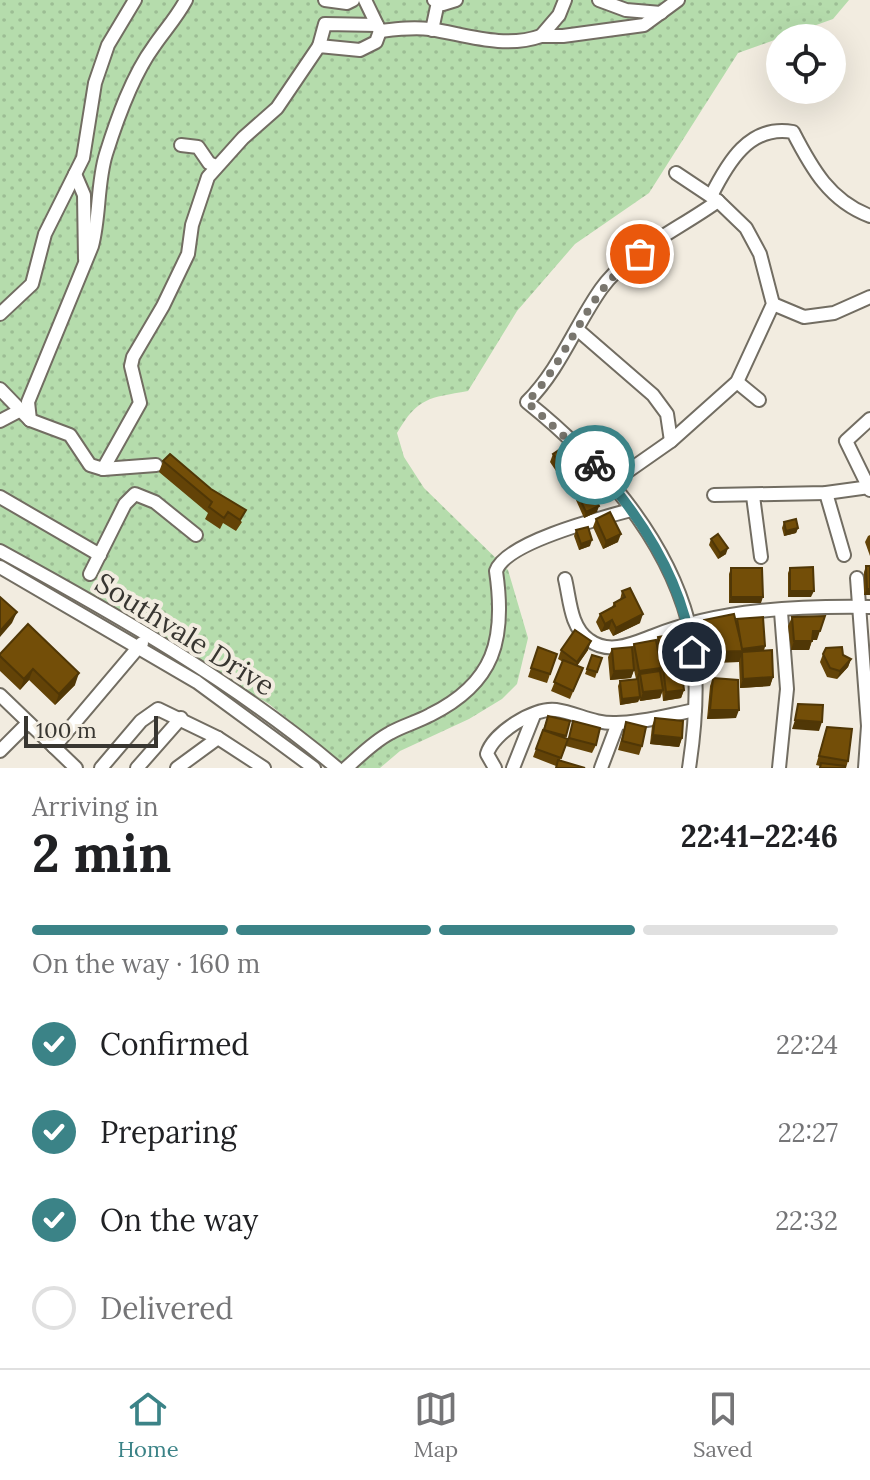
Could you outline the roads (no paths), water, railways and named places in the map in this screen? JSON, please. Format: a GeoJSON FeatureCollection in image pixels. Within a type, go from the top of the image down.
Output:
{"type":"FeatureCollection","features":[{"type":"Feature","properties":{"kind":"street"},"geometry":{"type":"LineString","coordinates":[[0,314],[32,284],[45,234],[84,153],[95,83],[108,45],[135,0]]}},
{"type":"Feature","properties":{"kind":"street"},"geometry":{"type":"LineString","coordinates":[[25,416],[99,222],[105,156],[141,69],[186,0]]}},
{"type":"Feature","properties":{"kind":"street"},"geometry":{"type":"LineString","coordinates":[[325,0],[353,0]]}},
{"type":"Feature","properties":{"kind":"street"},"geometry":{"type":"LineString","coordinates":[[319,46],[360,50],[376,42],[379,28],[365,0]]}},
{"type":"Feature","properties":{"kind":"street"},"geometry":{"type":"LineString","coordinates":[[432,30],[436,1],[456,0]]}},
{"type":"Feature","properties":{"kind":"street"},"geometry":{"type":"LineString","coordinates":[[541,36],[559,15],[565,0]]}},
{"type":"Feature","properties":{"kind":"street"},"geometry":{"type":"LineString","coordinates":[[599,0],[626,10],[663,12]]}},
{"type":"Feature","properties":{"kind":"street"},"geometry":{"type":"LineString","coordinates":[[650,0],[663,12]]}},
{"type":"Feature","properties":{"kind":"street"},"geometry":{"type":"LineString","coordinates":[[103,469],[140,403],[131,366],[133,357],[183,265],[192,225],[216,166],[277,108],[319,46],[325,24],[432,30],[490,41],[644,25],[678,0]]}},
{"type":"Feature","properties":{"kind":"street"},"geometry":{"type":"LineString","coordinates":[[689,768],[695,710],[688,624],[670,574],[611,483],[578,447],[527,402],[546,383],[601,288],[626,263],[714,199],[730,159],[750,141],[783,130],[793,132],[827,189],[850,208],[870,216]]}},
{"type":"Feature","properties":{"kind":"street"},"geometry":{"type":"LineString","coordinates":[[181,145],[198,147],[209,163],[216,166]]}},
{"type":"Feature","properties":{"kind":"street"},"geometry":{"type":"LineString","coordinates":[[84,153],[100,152],[105,156]]}},
{"type":"Feature","properties":{"kind":"street"},"geometry":{"type":"LineString","coordinates":[[611,483],[671,441],[737,382],[773,304],[760,254],[746,228],[714,199],[676,173]]}},
{"type":"Feature","properties":{"kind":"street"},"geometry":{"type":"LineString","coordinates":[[75,174],[84,195],[86,262]]}},
{"type":"Feature","properties":{"kind":"street"},"geometry":{"type":"LineString","coordinates":[[773,304],[804,317],[834,313],[870,297]]}},
{"type":"Feature","properties":{"kind":"street"},"geometry":{"type":"LineString","coordinates":[[578,330],[653,395],[667,414],[671,441]]}},
{"type":"Feature","properties":{"kind":"street"},"geometry":{"type":"LineString","coordinates":[[737,382],[759,400]]}},
{"type":"Feature","properties":{"kind":"street"},"geometry":{"type":"LineString","coordinates":[[0,389],[25,416],[70,435],[90,465],[103,469],[156,465]]}},
{"type":"Feature","properties":{"kind":"street"},"geometry":{"type":"LineString","coordinates":[[0,421],[25,416]]}},
{"type":"Feature","properties":{"kind":"street"},"geometry":{"type":"LineString","coordinates":[[714,495],[826,493],[870,488],[846,441],[870,419]]}},
{"type":"Feature","properties":{"kind":"street"},"geometry":{"type":"LineString","coordinates":[[826,493],[844,555]]}},
{"type":"Feature","properties":{"kind":"street"},"geometry":{"type":"LineString","coordinates":[[90,574],[125,504],[135,494],[155,502],[196,535]]}},
{"type":"Feature","properties":{"kind":"street"},"geometry":{"type":"LineString","coordinates":[[753,496],[761,557]]}},
{"type":"Feature","properties":{"kind":"street"},"geometry":{"type":"LineString","coordinates":[[0,497],[100,555]]}},
{"type":"Feature","properties":{"kind":"street"},"geometry":{"type":"LineString","coordinates":[[346,768],[389,733],[459,699],[475,683],[491,661],[499,637],[501,608],[496,571],[505,557],[546,538],[631,510]]}},
{"type":"Feature","properties":{"kind":"street","name":"Southvale Drive"},"geometry":{"type":"LineString","coordinates":[[0,551],[142,641],[252,719],[314,768]]}},
{"type":"Feature","properties":{"kind":"street","name":"Southvale Drive"},"geometry":{"type":"LineString","coordinates":[[0,567],[142,641],[260,708],[337,768]]}},
{"type":"Feature","properties":{"kind":"street"},"geometry":{"type":"LineString","coordinates":[[857,578],[866,607],[868,692],[865,768]]}},
{"type":"Feature","properties":{"kind":"street"},"geometry":{"type":"LineString","coordinates":[[565,579],[576,624],[588,640],[608,648],[632,645],[688,624],[735,614],[866,607]]}},
{"type":"Feature","properties":{"kind":"street"},"geometry":{"type":"LineString","coordinates":[[779,768],[787,689],[781,612]]}},
{"type":"Feature","properties":{"kind":"street"},"geometry":{"type":"LineString","coordinates":[[54,747],[142,641]]}},
{"type":"Feature","properties":{"kind":"street"},"geometry":{"type":"LineString","coordinates":[[0,695],[75,767]]}},
{"type":"Feature","properties":{"kind":"street"},"geometry":{"type":"LineString","coordinates":[[495,768],[487,754],[489,746],[502,733],[534,715],[553,709],[583,720],[618,723],[695,710]]}},
{"type":"Feature","properties":{"kind":"street"},"geometry":{"type":"LineString","coordinates":[[101,768],[153,710],[163,710],[181,718],[264,768]]}},
{"type":"Feature","properties":{"kind":"street"},"geometry":{"type":"LineString","coordinates":[[513,768],[534,715]]}},
{"type":"Feature","properties":{"kind":"street"},"geometry":{"type":"LineString","coordinates":[[137,768],[181,718]]}},
{"type":"Feature","properties":{"kind":"street"},"geometry":{"type":"LineString","coordinates":[[0,751],[28,723]]}},
{"type":"Feature","properties":{"kind":"street"},"geometry":{"type":"LineString","coordinates":[[601,768],[618,723]]}},
{"type":"Feature","properties":{"kind":"street"},"geometry":{"type":"LineString","coordinates":[[177,768],[218,738]]}}]}
